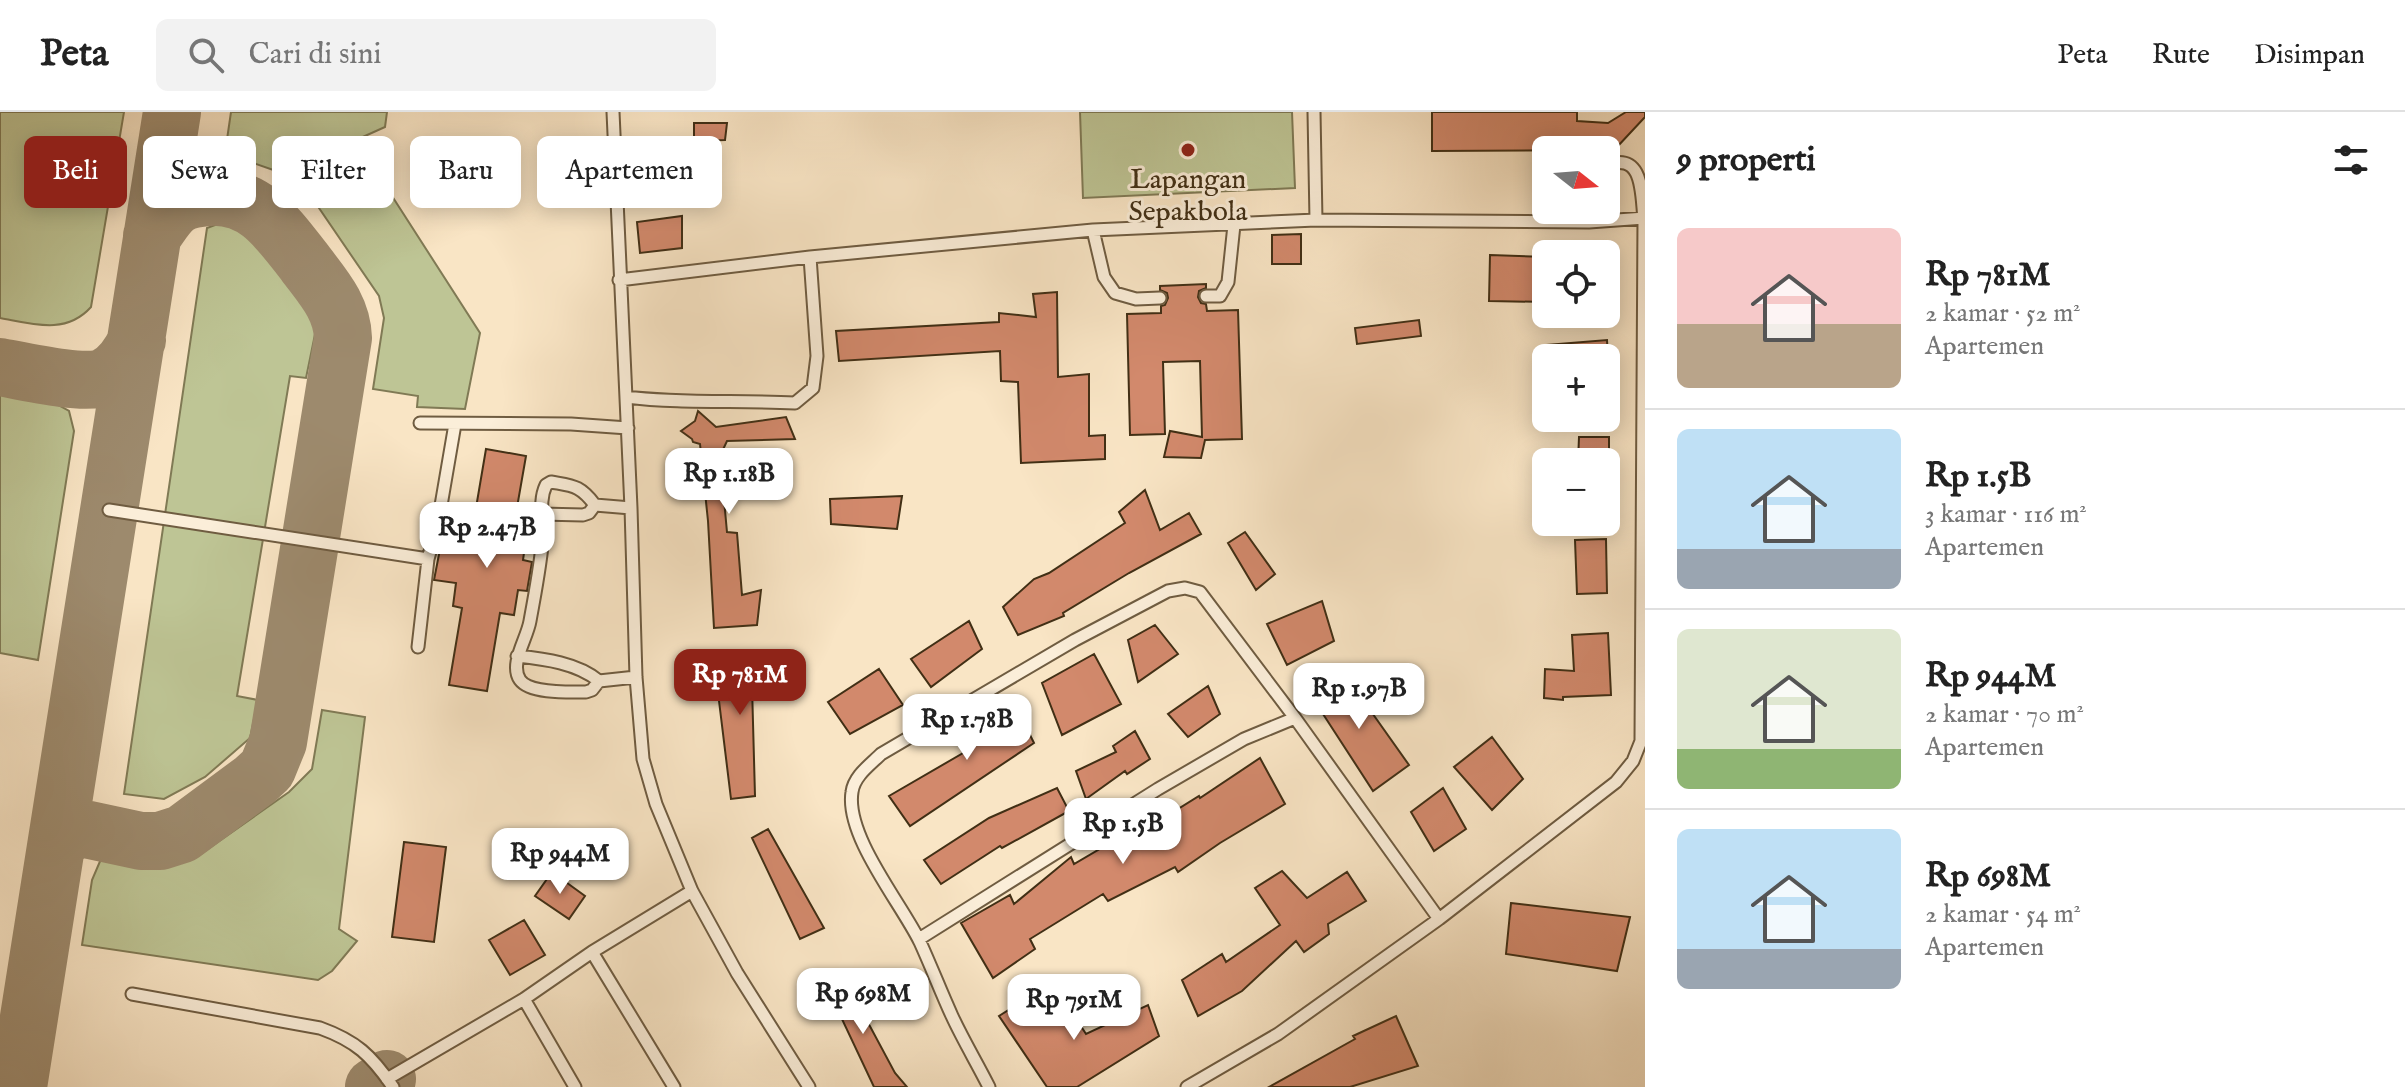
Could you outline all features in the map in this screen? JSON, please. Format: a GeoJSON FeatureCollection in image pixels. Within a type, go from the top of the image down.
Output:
{"type":"FeatureCollection","features":[{"type":"Feature","properties":{"kind":"lane"},"geometry":{"type":"LineString","coordinates":[[613,112],[636,677],[643,759],[656,804],[692,891],[737,973],[809,1087]]}},
{"type":"Feature","properties":{"kind":"lane"},"geometry":{"type":"LineString","coordinates":[[1314,112],[1316,220]]}},
{"type":"Feature","properties":{"kind":"lane"},"geometry":{"type":"LineString","coordinates":[[1187,1087],[1278,1034],[1439,919],[1616,782],[1633,761],[1641,741],[1645,218],[1635,170],[1630,163],[1620,161]]}},
{"type":"Feature","properties":{"kind":"lane"},"geometry":{"type":"LineString","coordinates":[[619,280],[810,257],[1093,230],[1316,220],[1532,217]]}},
{"type":"Feature","properties":{"kind":"lane"},"geometry":{"type":"LineString","coordinates":[[1620,217],[1645,218]]}},
{"type":"Feature","properties":{"kind":"lane"},"geometry":{"type":"LineString","coordinates":[[1206,296],[1220,296],[1225,290],[1234,225]]}},
{"type":"Feature","properties":{"kind":"lane"},"geometry":{"type":"LineString","coordinates":[[1093,230],[1104,277],[1115,293],[1136,299],[1160,298]]}},
{"type":"Feature","properties":{"kind":"lane"},"geometry":{"type":"LineString","coordinates":[[626,397],[665,402],[739,400],[795,403],[813,388],[817,356],[810,257]]}},
{"type":"Feature","properties":{"kind":"lane"},"geometry":{"type":"LineString","coordinates":[[420,423],[571,424],[628,428]]}},
{"type":"Feature","properties":{"kind":"lane"},"geometry":{"type":"LineString","coordinates":[[418,647],[428,559],[438,523],[455,424]]}},
{"type":"Feature","properties":{"kind":"lane"},"geometry":{"type":"LineString","coordinates":[[599,681],[586,692],[525,686],[517,676],[517,656],[527,637],[540,565],[544,490],[551,482],[577,486],[595,505],[631,508]]}},
{"type":"Feature","properties":{"kind":"lane"},"geometry":{"type":"LineString","coordinates":[[541,514],[583,515],[595,505]]}},
{"type":"Feature","properties":{"kind":"lane"},"geometry":{"type":"LineString","coordinates":[[109,510],[428,559]]}},
{"type":"Feature","properties":{"kind":"lane"},"geometry":{"type":"LineString","coordinates":[[989,1087],[953,1019],[919,939],[873,863],[852,816],[855,782],[881,754],[1075,640],[1168,591],[1185,588],[1200,592],[1439,919]]}},
{"type":"Feature","properties":{"kind":"lane"},"geometry":{"type":"LineString","coordinates":[[517,656],[573,667],[588,672],[599,681],[636,677]]}},
{"type":"Feature","properties":{"kind":"lane"},"geometry":{"type":"LineString","coordinates":[[919,939],[1158,789],[1244,739],[1295,718]]}},
{"type":"Feature","properties":{"kind":"lane"},"geometry":{"type":"LineString","coordinates":[[132,994],[320,1028],[346,1038],[369,1056],[390,1083],[692,891]]}},
{"type":"Feature","properties":{"kind":"lane"},"geometry":{"type":"LineString","coordinates":[[592,952],[674,1087]]}},
{"type":"Feature","properties":{"kind":"lane"},"geometry":{"type":"LineString","coordinates":[[524,999],[575,1087]]}},
{"type":"Feature","properties":{"kind":"green space"},"geometry":{"type":"Polygon","coordinates":[[[0,112],[124,112],[120,136],[24,136],[24,208],[108,208],[91,307],[81,316],[60,324],[25,323],[0,318],[0,112]]]}},
{"type":"Feature","properties":{"kind":"green space"},"geometry":{"type":"Polygon","coordinates":[[[231,112],[387,112],[385,127],[365,136],[272,136],[272,170],[256,164],[256,136],[227,136],[231,112]]]}},
{"type":"Feature","properties":{"kind":"green space","name":"Lapangan Sepakbola"},"geometry":{"type":"Polygon","coordinates":[[[1080,112],[1292,112],[1295,188],[1083,198],[1080,112]]]}},
{"type":"Feature","properties":{"kind":"green space"},"geometry":{"type":"Polygon","coordinates":[[[394,199],[480,333],[465,409],[417,407],[418,396],[373,389],[384,318],[379,296],[319,208],[394,208],[394,199]]]}},
{"type":"Feature","properties":{"kind":"green space"},"geometry":{"type":"Polygon","coordinates":[[[223,222],[264,248],[320,310],[306,378],[290,376],[237,696],[258,700],[250,738],[205,777],[164,799],[124,794],[207,228],[223,222]]]}},
{"type":"Feature","properties":{"kind":"green space"},"geometry":{"type":"Polygon","coordinates":[[[0,394],[51,401],[69,411],[74,431],[38,660],[0,653],[0,394]]]}},
{"type":"Feature","properties":{"kind":"green space"},"geometry":{"type":"Polygon","coordinates":[[[322,710],[365,717],[339,929],[357,941],[332,971],[318,980],[82,945],[92,880],[101,859],[113,857],[175,864],[195,858],[289,792],[312,769],[322,710]]]}},
{"type":"Feature","properties":{"kind":"building"},"geometry":{"type":"Polygon","coordinates":[[[1432,112],[1577,112],[1577,121],[1608,123],[1626,112],[1645,112],[1645,117],[1620,144],[1620,136],[1532,136],[1532,150],[1432,151],[1432,112]]]}},
{"type":"Feature","properties":{"kind":"building"},"geometry":{"type":"Polygon","coordinates":[[[694,123],[727,123],[725,140],[722,140],[722,136],[694,136],[694,123]]]}},
{"type":"Feature","properties":{"kind":"building"},"geometry":{"type":"Polygon","coordinates":[[[682,216],[682,248],[640,253],[637,222],[682,216]]]}},
{"type":"Feature","properties":{"kind":"building"},"geometry":{"type":"Polygon","coordinates":[[[1301,234],[1301,264],[1272,264],[1272,235],[1301,234]]]}},
{"type":"Feature","properties":{"kind":"building"},"geometry":{"type":"Polygon","coordinates":[[[1490,255],[1532,256],[1532,302],[1489,301],[1490,255]]]}},
{"type":"Feature","properties":{"kind":"building"},"geometry":{"type":"Polygon","coordinates":[[[1206,284],[1198,297],[1201,303],[1206,304],[1207,311],[1238,310],[1242,439],[1205,440],[1201,458],[1164,457],[1170,431],[1202,437],[1200,361],[1163,362],[1165,434],[1130,435],[1127,314],[1161,313],[1161,306],[1168,298],[1160,286],[1206,284]]]}},
{"type":"Feature","properties":{"kind":"building"},"geometry":{"type":"Polygon","coordinates":[[[1057,292],[1058,377],[1089,374],[1089,436],[1105,435],[1105,459],[1021,463],[1018,382],[1001,381],[1000,351],[839,361],[836,331],[999,322],[999,313],[1036,317],[1033,294],[1057,292]]]}},
{"type":"Feature","properties":{"kind":"building"},"geometry":{"type":"Polygon","coordinates":[[[1419,320],[1421,336],[1357,344],[1355,328],[1419,320]]]}},
{"type":"Feature","properties":{"kind":"building"},"geometry":{"type":"Polygon","coordinates":[[[1607,340],[1607,344],[1559,344],[1607,340]]]}},
{"type":"Feature","properties":{"kind":"building"},"geometry":{"type":"Polygon","coordinates":[[[698,411],[716,427],[786,417],[795,439],[727,441],[720,456],[727,532],[737,533],[742,595],[761,590],[757,625],[714,628],[700,444],[681,431],[695,421],[698,411]]]}},
{"type":"Feature","properties":{"kind":"building"},"geometry":{"type":"Polygon","coordinates":[[[1579,437],[1609,437],[1609,448],[1579,448],[1579,437]]]}},
{"type":"Feature","properties":{"kind":"building"},"geometry":{"type":"Polygon","coordinates":[[[486,449],[526,456],[512,536],[526,539],[523,560],[532,562],[527,591],[518,590],[514,615],[500,613],[487,691],[449,685],[462,608],[453,606],[456,583],[434,580],[441,544],[469,549],[486,449]]]}},
{"type":"Feature","properties":{"kind":"building"},"geometry":{"type":"Polygon","coordinates":[[[1145,490],[1160,530],[1189,513],[1201,534],[1129,573],[1063,613],[1064,616],[1018,635],[1003,607],[1034,579],[1049,573],[1125,523],[1119,512],[1145,490]]]}},
{"type":"Feature","properties":{"kind":"building"},"geometry":{"type":"Polygon","coordinates":[[[902,496],[897,529],[831,524],[830,499],[902,496]]]}},
{"type":"Feature","properties":{"kind":"building"},"geometry":{"type":"Polygon","coordinates":[[[1245,532],[1275,574],[1256,590],[1228,543],[1245,532]]]}},
{"type":"Feature","properties":{"kind":"building"},"geometry":{"type":"Polygon","coordinates":[[[1606,539],[1607,593],[1577,594],[1575,540],[1606,539]]]}},
{"type":"Feature","properties":{"kind":"building"},"geometry":{"type":"Polygon","coordinates":[[[1322,601],[1334,641],[1287,665],[1267,624],[1322,601]]]}},
{"type":"Feature","properties":{"kind":"building"},"geometry":{"type":"Polygon","coordinates":[[[969,621],[982,649],[931,687],[911,659],[969,621]]]}},
{"type":"Feature","properties":{"kind":"building"},"geometry":{"type":"Polygon","coordinates":[[[1155,625],[1178,654],[1138,682],[1128,640],[1155,625]]]}},
{"type":"Feature","properties":{"kind":"building"},"geometry":{"type":"Polygon","coordinates":[[[1608,633],[1611,695],[1563,697],[1563,700],[1544,698],[1545,669],[1574,671],[1572,635],[1608,633]]]}},
{"type":"Feature","properties":{"kind":"building"},"geometry":{"type":"Polygon","coordinates":[[[770,654],[771,672],[752,686],[755,796],[731,799],[714,660],[770,654]]]}},
{"type":"Feature","properties":{"kind":"building"},"geometry":{"type":"Polygon","coordinates":[[[1094,654],[1121,704],[1062,735],[1042,683],[1094,654]]]}},
{"type":"Feature","properties":{"kind":"building"},"geometry":{"type":"Polygon","coordinates":[[[879,669],[903,705],[850,734],[828,702],[879,669]]]}},
{"type":"Feature","properties":{"kind":"building"},"geometry":{"type":"Polygon","coordinates":[[[1341,669],[1409,765],[1373,791],[1310,694],[1341,669]]]}},
{"type":"Feature","properties":{"kind":"building"},"geometry":{"type":"Polygon","coordinates":[[[1208,686],[1220,714],[1188,737],[1168,714],[1208,686]]]}},
{"type":"Feature","properties":{"kind":"building"},"geometry":{"type":"Polygon","coordinates":[[[1011,697],[1034,743],[910,826],[889,796],[970,749],[960,732],[1011,697]]]}},
{"type":"Feature","properties":{"kind":"building"},"geometry":{"type":"Polygon","coordinates":[[[1135,731],[1150,759],[1127,774],[1125,771],[1086,799],[1076,771],[1116,752],[1113,746],[1135,731]]]}},
{"type":"Feature","properties":{"kind":"building"},"geometry":{"type":"Polygon","coordinates":[[[1492,737],[1523,779],[1492,810],[1454,767],[1492,737]]]}},
{"type":"Feature","properties":{"kind":"building"},"geometry":{"type":"Polygon","coordinates":[[[1260,758],[1285,804],[1178,872],[1175,867],[1108,901],[1103,894],[1030,939],[1035,949],[993,978],[961,923],[1010,895],[1014,904],[1071,857],[1074,864],[1139,826],[1141,832],[1260,758]]]}},
{"type":"Feature","properties":{"kind":"building"},"geometry":{"type":"Polygon","coordinates":[[[1057,788],[1069,811],[1002,848],[1000,846],[941,884],[924,860],[989,818],[1057,788]]]}},
{"type":"Feature","properties":{"kind":"building"},"geometry":{"type":"Polygon","coordinates":[[[1443,788],[1466,829],[1434,851],[1411,812],[1443,788]]]}},
{"type":"Feature","properties":{"kind":"building"},"geometry":{"type":"Polygon","coordinates":[[[768,829],[824,928],[800,939],[752,838],[768,829]]]}},
{"type":"Feature","properties":{"kind":"building"},"geometry":{"type":"Polygon","coordinates":[[[404,842],[446,847],[434,942],[392,937],[404,842]]]}},
{"type":"Feature","properties":{"kind":"building"},"geometry":{"type":"Polygon","coordinates":[[[1282,871],[1307,898],[1347,872],[1366,901],[1328,924],[1329,934],[1304,952],[1296,941],[1242,991],[1198,1016],[1182,980],[1222,954],[1226,962],[1280,925],[1255,888],[1282,871]]]}},
{"type":"Feature","properties":{"kind":"building"},"geometry":{"type":"Polygon","coordinates":[[[552,872],[585,896],[569,919],[535,896],[552,872]]]}},
{"type":"Feature","properties":{"kind":"building"},"geometry":{"type":"Polygon","coordinates":[[[1511,903],[1630,917],[1617,971],[1506,954],[1511,903]]]}},
{"type":"Feature","properties":{"kind":"building"},"geometry":{"type":"Polygon","coordinates":[[[524,920],[545,955],[510,975],[489,940],[524,920]]]}},
{"type":"Feature","properties":{"kind":"building"},"geometry":{"type":"Polygon","coordinates":[[[842,974],[895,1073],[907,1087],[874,1087],[825,983],[842,974]]]}},
{"type":"Feature","properties":{"kind":"building"},"geometry":{"type":"Polygon","coordinates":[[[1037,992],[1051,1018],[1070,1009],[1086,1034],[1148,1005],[1159,1036],[1077,1087],[1047,1087],[999,1016],[1037,992]]]}},
{"type":"Feature","properties":{"kind":"building"},"geometry":{"type":"Polygon","coordinates":[[[1396,1016],[1418,1066],[1350,1087],[1269,1087],[1355,1039],[1353,1036],[1396,1016]]]}},
{"type":"Feature","properties":{"kind":"taxiway"},"geometry":{"type":"LineString","coordinates":[[18,1087],[172,112]]}},
{"type":"Feature","properties":{"kind":"taxiway"},"geometry":{"type":"LineString","coordinates":[[57,844],[72,830],[85,829],[141,841],[160,841],[182,834],[267,769],[278,742],[343,338],[339,317],[325,289],[276,227],[265,216],[240,201],[209,197],[191,199],[172,210],[152,236]]}},
{"type":"Feature","properties":{"kind":"taxiway"},"geometry":{"type":"LineString","coordinates":[[0,367],[54,377],[96,379],[111,374],[120,366],[137,340]]}},
{"type":"Feature","properties":{"kind":"taxiway"},"geometry":{"type":"LineString","coordinates":[[374,1087],[387,1079]]}},
{"type":"Feature","properties":{"kind":"place","name":"Lapangan Sepakbola"},"geometry":{"type":"Point","coordinates":[1188,150]}}]}
